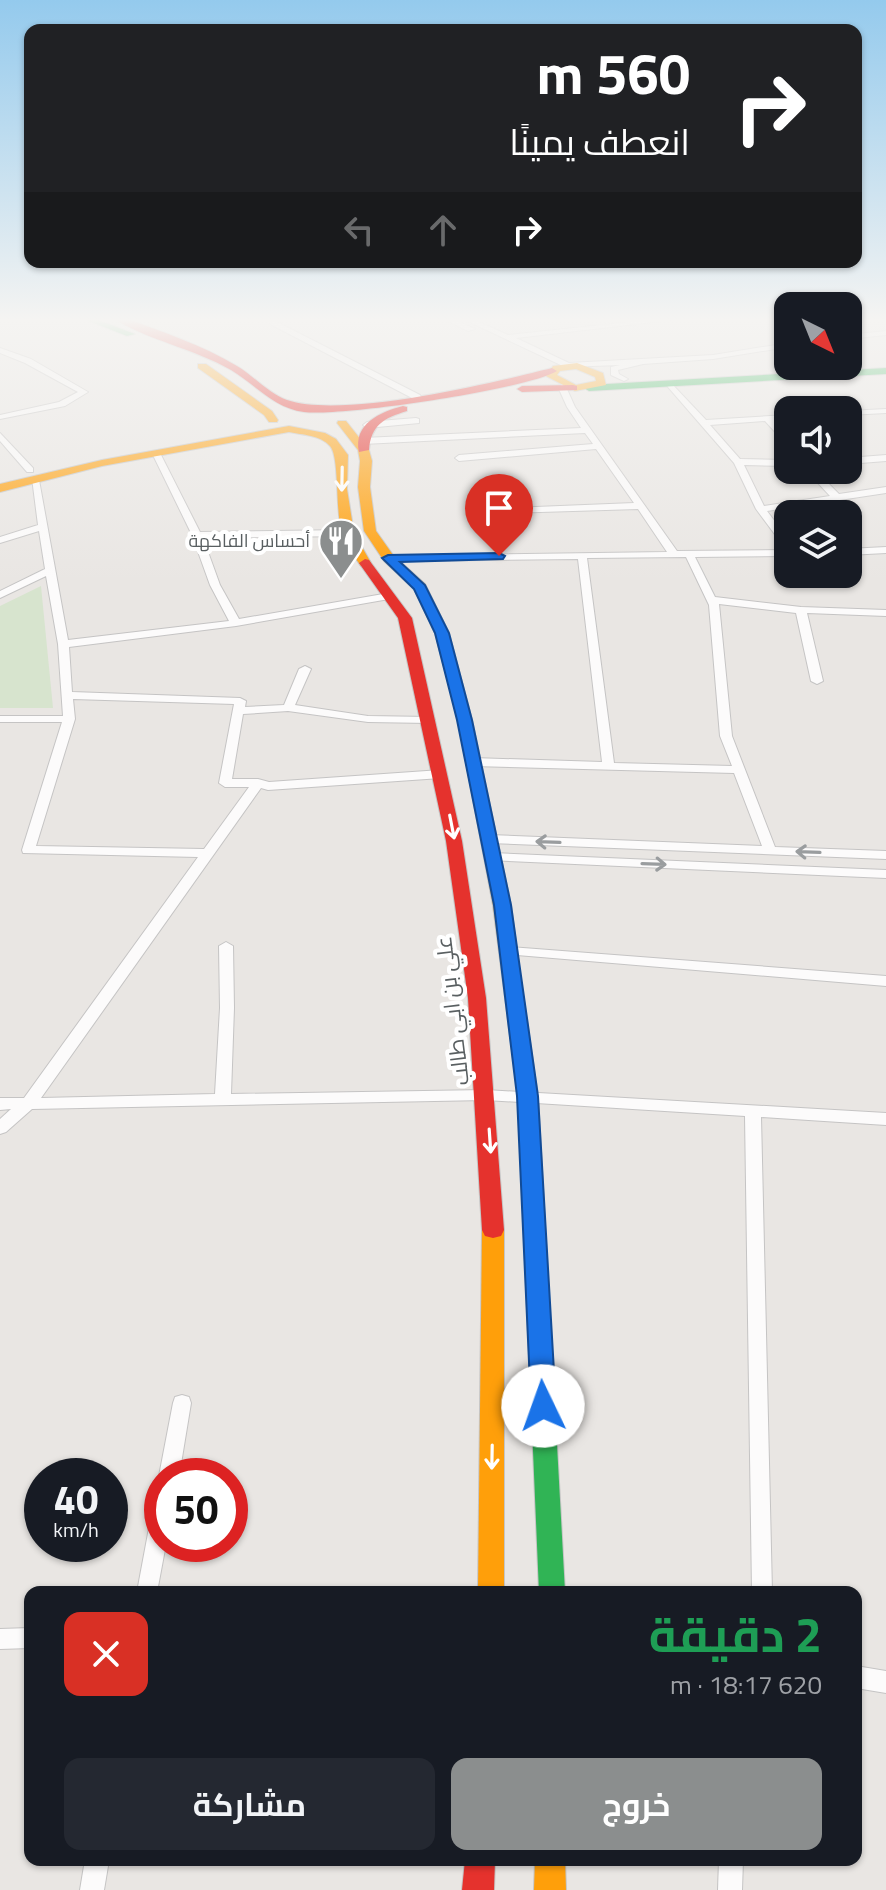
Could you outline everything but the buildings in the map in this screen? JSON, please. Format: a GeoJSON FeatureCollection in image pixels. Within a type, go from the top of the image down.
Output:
{"type":"FeatureCollection","features":[{"type":"Feature","properties":{"kind":"main road"},"geometry":{"type":"LineString","coordinates":[[258,406],[273,418]]}},
{"type":"Feature","properties":{"kind":"main road"},"geometry":{"type":"LineString","coordinates":[[302,406],[334,413],[364,438]]}},
{"type":"Feature","properties":{"kind":"main road"},"geometry":{"type":"LineString","coordinates":[[422,406],[386,414],[364,438],[364,487],[370,531],[388,558],[412,578],[432,609],[442,633],[473,762],[510,951],[528,1096],[552,1586]]}},
{"type":"Feature","properties":{"kind":"main road"},"geometry":{"type":"LineString","coordinates":[[0,488],[32,475],[273,418],[286,411],[415,408]]}},
{"type":"Feature","properties":{"kind":"main road"},"geometry":{"type":"LineString","coordinates":[[0,478],[298,428],[323,429],[415,408]]}},
{"type":"Feature","properties":{"kind":"main road","name":"علي بن ابي طالب"},"geometry":{"type":"LineString","coordinates":[[273,418],[321,435],[332,441],[342,455],[341,489],[348,533],[405,618],[454,841],[477,998],[486,1095],[494,1277],[491,1586]]}},
{"type":"Feature","properties":{"kind":"main road"},"geometry":{"type":"LineString","coordinates":[[478,1890],[480,1866]]}},
{"type":"Feature","properties":{"kind":"main road"},"geometry":{"type":"LineString","coordinates":[[550,1866],[550,1890]]}},
{"type":"Feature","properties":{"kind":"street"},"geometry":{"type":"LineString","coordinates":[[0,417],[52,406]]}},
{"type":"Feature","properties":{"kind":"street"},"geometry":{"type":"LineString","coordinates":[[580,406],[587,430],[674,554]]}},
{"type":"Feature","properties":{"kind":"street"},"geometry":{"type":"LineString","coordinates":[[690,406],[738,462],[761,509],[774,527]]}},
{"type":"Feature","properties":{"kind":"street"},"geometry":{"type":"LineString","coordinates":[[862,412],[886,411]]}},
{"type":"Feature","properties":{"kind":"street"},"geometry":{"type":"LineString","coordinates":[[705,423],[774,418]]}},
{"type":"Feature","properties":{"kind":"street"},"geometry":{"type":"LineString","coordinates":[[768,419],[774,426]]}},
{"type":"Feature","properties":{"kind":"street"},"geometry":{"type":"LineString","coordinates":[[364,438],[587,430]]}},
{"type":"Feature","properties":{"kind":"street"},"geometry":{"type":"LineString","coordinates":[[0,436],[32,475],[52,570],[63,644],[69,719],[28,850],[205,853]]}},
{"type":"Feature","properties":{"kind":"street"},"geometry":{"type":"LineString","coordinates":[[459,458],[598,446]]}},
{"type":"Feature","properties":{"kind":"street"},"geometry":{"type":"LineString","coordinates":[[156,453],[197,535],[215,585],[236,623]]}},
{"type":"Feature","properties":{"kind":"street"},"geometry":{"type":"LineString","coordinates":[[862,460],[886,458]]}},
{"type":"Feature","properties":{"kind":"street"},"geometry":{"type":"LineString","coordinates":[[738,462],[774,463]]}},
{"type":"Feature","properties":{"kind":"street"},"geometry":{"type":"LineString","coordinates":[[823,484],[835,496]]}},
{"type":"Feature","properties":{"kind":"street"},"geometry":{"type":"LineString","coordinates":[[761,509],[886,490]]}},
{"type":"Feature","properties":{"kind":"street"},"geometry":{"type":"LineString","coordinates":[[511,511],[638,506]]}},
{"type":"Feature","properties":{"kind":"street"},"geometry":{"type":"LineString","coordinates":[[0,540],[44,526]]}},
{"type":"Feature","properties":{"kind":"street"},"geometry":{"type":"LineString","coordinates":[[197,535],[348,533]]}},
{"type":"Feature","properties":{"kind":"street"},"geometry":{"type":"LineString","coordinates":[[862,551],[886,550]]}},
{"type":"Feature","properties":{"kind":"street"},"geometry":{"type":"LineString","coordinates":[[388,558],[774,553]]}},
{"type":"Feature","properties":{"kind":"street"},"geometry":{"type":"LineString","coordinates":[[689,554],[711,600],[726,736],[770,850]]}},
{"type":"Feature","properties":{"kind":"street"},"geometry":{"type":"LineString","coordinates":[[582,555],[608,766]]}},
{"type":"Feature","properties":{"kind":"street"},"geometry":{"type":"LineString","coordinates":[[0,595],[52,570]]}},
{"type":"Feature","properties":{"kind":"street"},"geometry":{"type":"LineString","coordinates":[[63,644],[236,623],[389,596]]}},
{"type":"Feature","properties":{"kind":"street"},"geometry":{"type":"LineString","coordinates":[[711,600],[801,610],[886,613]]}},
{"type":"Feature","properties":{"kind":"street"},"geometry":{"type":"LineString","coordinates":[[801,610],[817,681]]}},
{"type":"Feature","properties":{"kind":"street"},"geometry":{"type":"LineString","coordinates":[[288,708],[305,669]]}},
{"type":"Feature","properties":{"kind":"street"},"geometry":{"type":"LineString","coordinates":[[67,695],[240,701],[225,783],[268,786],[441,774]]}},
{"type":"Feature","properties":{"kind":"street"},"geometry":{"type":"LineString","coordinates":[[239,711],[288,708],[368,719],[429,720]]}},
{"type":"Feature","properties":{"kind":"street"},"geometry":{"type":"LineString","coordinates":[[0,719],[69,719]]}},
{"type":"Feature","properties":{"kind":"street"},"geometry":{"type":"LineString","coordinates":[[473,762],[739,770]]}},
{"type":"Feature","properties":{"kind":"street"},"geometry":{"type":"LineString","coordinates":[[0,1128],[29,1103],[258,783]]}},
{"type":"Feature","properties":{"kind":"street"},"geometry":{"type":"LineString","coordinates":[[491,848],[770,850],[886,855]]}},
{"type":"Feature","properties":{"kind":"street"},"geometry":{"type":"LineString","coordinates":[[491,848],[886,874]]}},
{"type":"Feature","properties":{"kind":"street"},"geometry":{"type":"LineString","coordinates":[[223,1100],[226,946]]}},
{"type":"Feature","properties":{"kind":"street"},"geometry":{"type":"LineString","coordinates":[[510,951],[886,981]]}},
{"type":"Feature","properties":{"kind":"street"},"geometry":{"type":"LineString","coordinates":[[0,1104],[486,1095],[886,1119]]}},
{"type":"Feature","properties":{"kind":"street"},"geometry":{"type":"LineString","coordinates":[[753,1111],[762,1586]]}},
{"type":"Feature","properties":{"kind":"street"},"geometry":{"type":"LineString","coordinates":[[172,1458],[182,1403]]}},
{"type":"Feature","properties":{"kind":"street"},"geometry":{"type":"LineString","coordinates":[[148,1586],[153,1562]]}},
{"type":"Feature","properties":{"kind":"street"},"geometry":{"type":"LineString","coordinates":[[0,1639],[24,1638]]}},
{"type":"Feature","properties":{"kind":"street"},"geometry":{"type":"LineString","coordinates":[[862,1678],[886,1682]]}},
{"type":"Feature","properties":{"kind":"street"},"geometry":{"type":"LineString","coordinates":[[92,1890],[96,1866]]}},
{"type":"Feature","properties":{"kind":"street"},"geometry":{"type":"LineString","coordinates":[[730,1890],[731,1866]]}},
{"type":"Feature","properties":{"kind":"green space"},"geometry":{"type":"Polygon","coordinates":[[[41,586],[53,708],[0,708],[0,606],[41,586]]]}},
{"type":"Feature","properties":{"kind":"traffic: fast"},"geometry":{"type":"LineString","coordinates":[[510,967],[528,1096],[552,1586]]}},
{"type":"Feature","properties":{"kind":"traffic: slow"},"geometry":{"type":"LineString","coordinates":[[258,406],[273,420]]}},
{"type":"Feature","properties":{"kind":"traffic: slow"},"geometry":{"type":"LineString","coordinates":[[342,423],[363,450],[366,461],[364,487],[370,531],[388,558],[420,587],[442,633],[465,720],[502,905],[510,967]]}},
{"type":"Feature","properties":{"kind":"traffic: slow"},"geometry":{"type":"LineString","coordinates":[[0,488],[102,463],[289,429],[321,435],[332,441],[342,455],[341,489],[348,533],[365,563]]}},
{"type":"Feature","properties":{"kind":"traffic: slow"},"geometry":{"type":"LineString","coordinates":[[491,1586],[493,1230]]}},
{"type":"Feature","properties":{"kind":"traffic: slow"},"geometry":{"type":"LineString","coordinates":[[550,1866],[550,1890]]}},
{"type":"Feature","properties":{"kind":"traffic: jam"},"geometry":{"type":"LineString","coordinates":[[296,406],[305,409],[373,406]]}},
{"type":"Feature","properties":{"kind":"traffic: jam"},"geometry":{"type":"LineString","coordinates":[[363,450],[366,433],[374,422],[403,409]]}},
{"type":"Feature","properties":{"kind":"traffic: jam"},"geometry":{"type":"LineString","coordinates":[[365,563],[405,618],[454,841],[477,998],[493,1230]]}},
{"type":"Feature","properties":{"kind":"traffic: jam"},"geometry":{"type":"LineString","coordinates":[[478,1890],[480,1866]]}},
{"type":"Feature","properties":{"kind":"place","name":"أحساس الفاكهة"},"geometry":{"type":"Point","coordinates":[341,580]}},
{"type":"Feature","properties":{"kind":"route"},"geometry":{"type":"LineString","coordinates":[[499,556],[388,558],[420,587],[442,633],[465,720],[502,905],[528,1096],[543,1406]]}}]}
